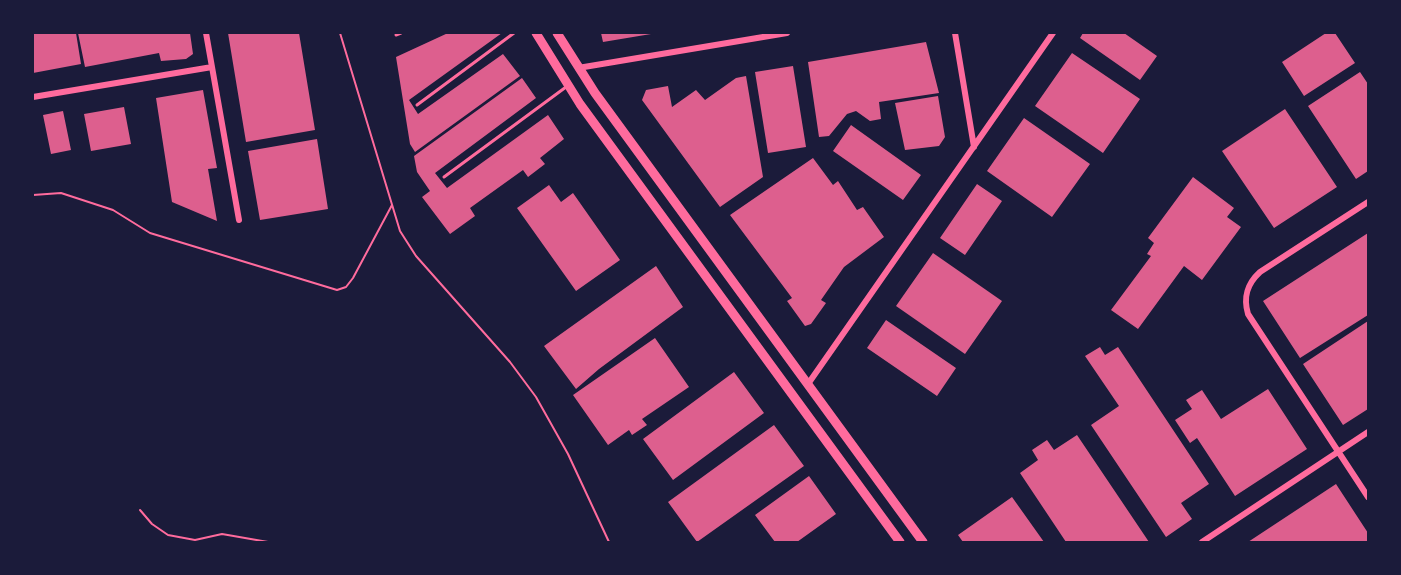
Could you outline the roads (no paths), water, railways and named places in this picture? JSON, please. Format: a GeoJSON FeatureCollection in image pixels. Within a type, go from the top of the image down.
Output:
{"type":"FeatureCollection","features":[{"type":"Feature","properties":{"kind":"main road"},"geometry":{"type":"LineString","coordinates":[[536,33],[568,87],[900,542]]}},
{"type":"Feature","properties":{"kind":"main road"},"geometry":{"type":"LineString","coordinates":[[557,33],[578,68],[922,542]]}},
{"type":"Feature","properties":{"kind":"main road"},"geometry":{"type":"LineString","coordinates":[[561,77],[578,68]]}},
{"type":"Feature","properties":{"kind":"main road"},"geometry":{"type":"LineString","coordinates":[[794,396],[808,384]]}},
{"type":"Feature","properties":{"kind":"street"},"geometry":{"type":"LineString","coordinates":[[206,33],[239,220]]}},
{"type":"Feature","properties":{"kind":"street"},"geometry":{"type":"LineString","coordinates":[[578,68],[750,36],[787,33]]}},
{"type":"Feature","properties":{"kind":"street"},"geometry":{"type":"LineString","coordinates":[[955,33],[974,147]]}},
{"type":"Feature","properties":{"kind":"street"},"geometry":{"type":"LineString","coordinates":[[808,384],[1053,33]]}},
{"type":"Feature","properties":{"kind":"street"},"geometry":{"type":"LineString","coordinates":[[33,97],[212,67]]}},
{"type":"Feature","properties":{"kind":"street"},"geometry":{"type":"LineString","coordinates":[[1368,202],[1253,279],[1245,302],[1248,314],[1368,497]]}},
{"type":"Feature","properties":{"kind":"street"},"geometry":{"type":"LineString","coordinates":[[1202,542],[1368,432]]}},
{"type":"Feature","properties":{"kind":"lane"},"geometry":{"type":"LineString","coordinates":[[396,35],[401,33]]}},
{"type":"Feature","properties":{"kind":"lane"},"geometry":{"type":"LineString","coordinates":[[417,105],[514,33]]}},
{"type":"Feature","properties":{"kind":"lane"},"geometry":{"type":"LineString","coordinates":[[444,177],[568,87]]}}]}
